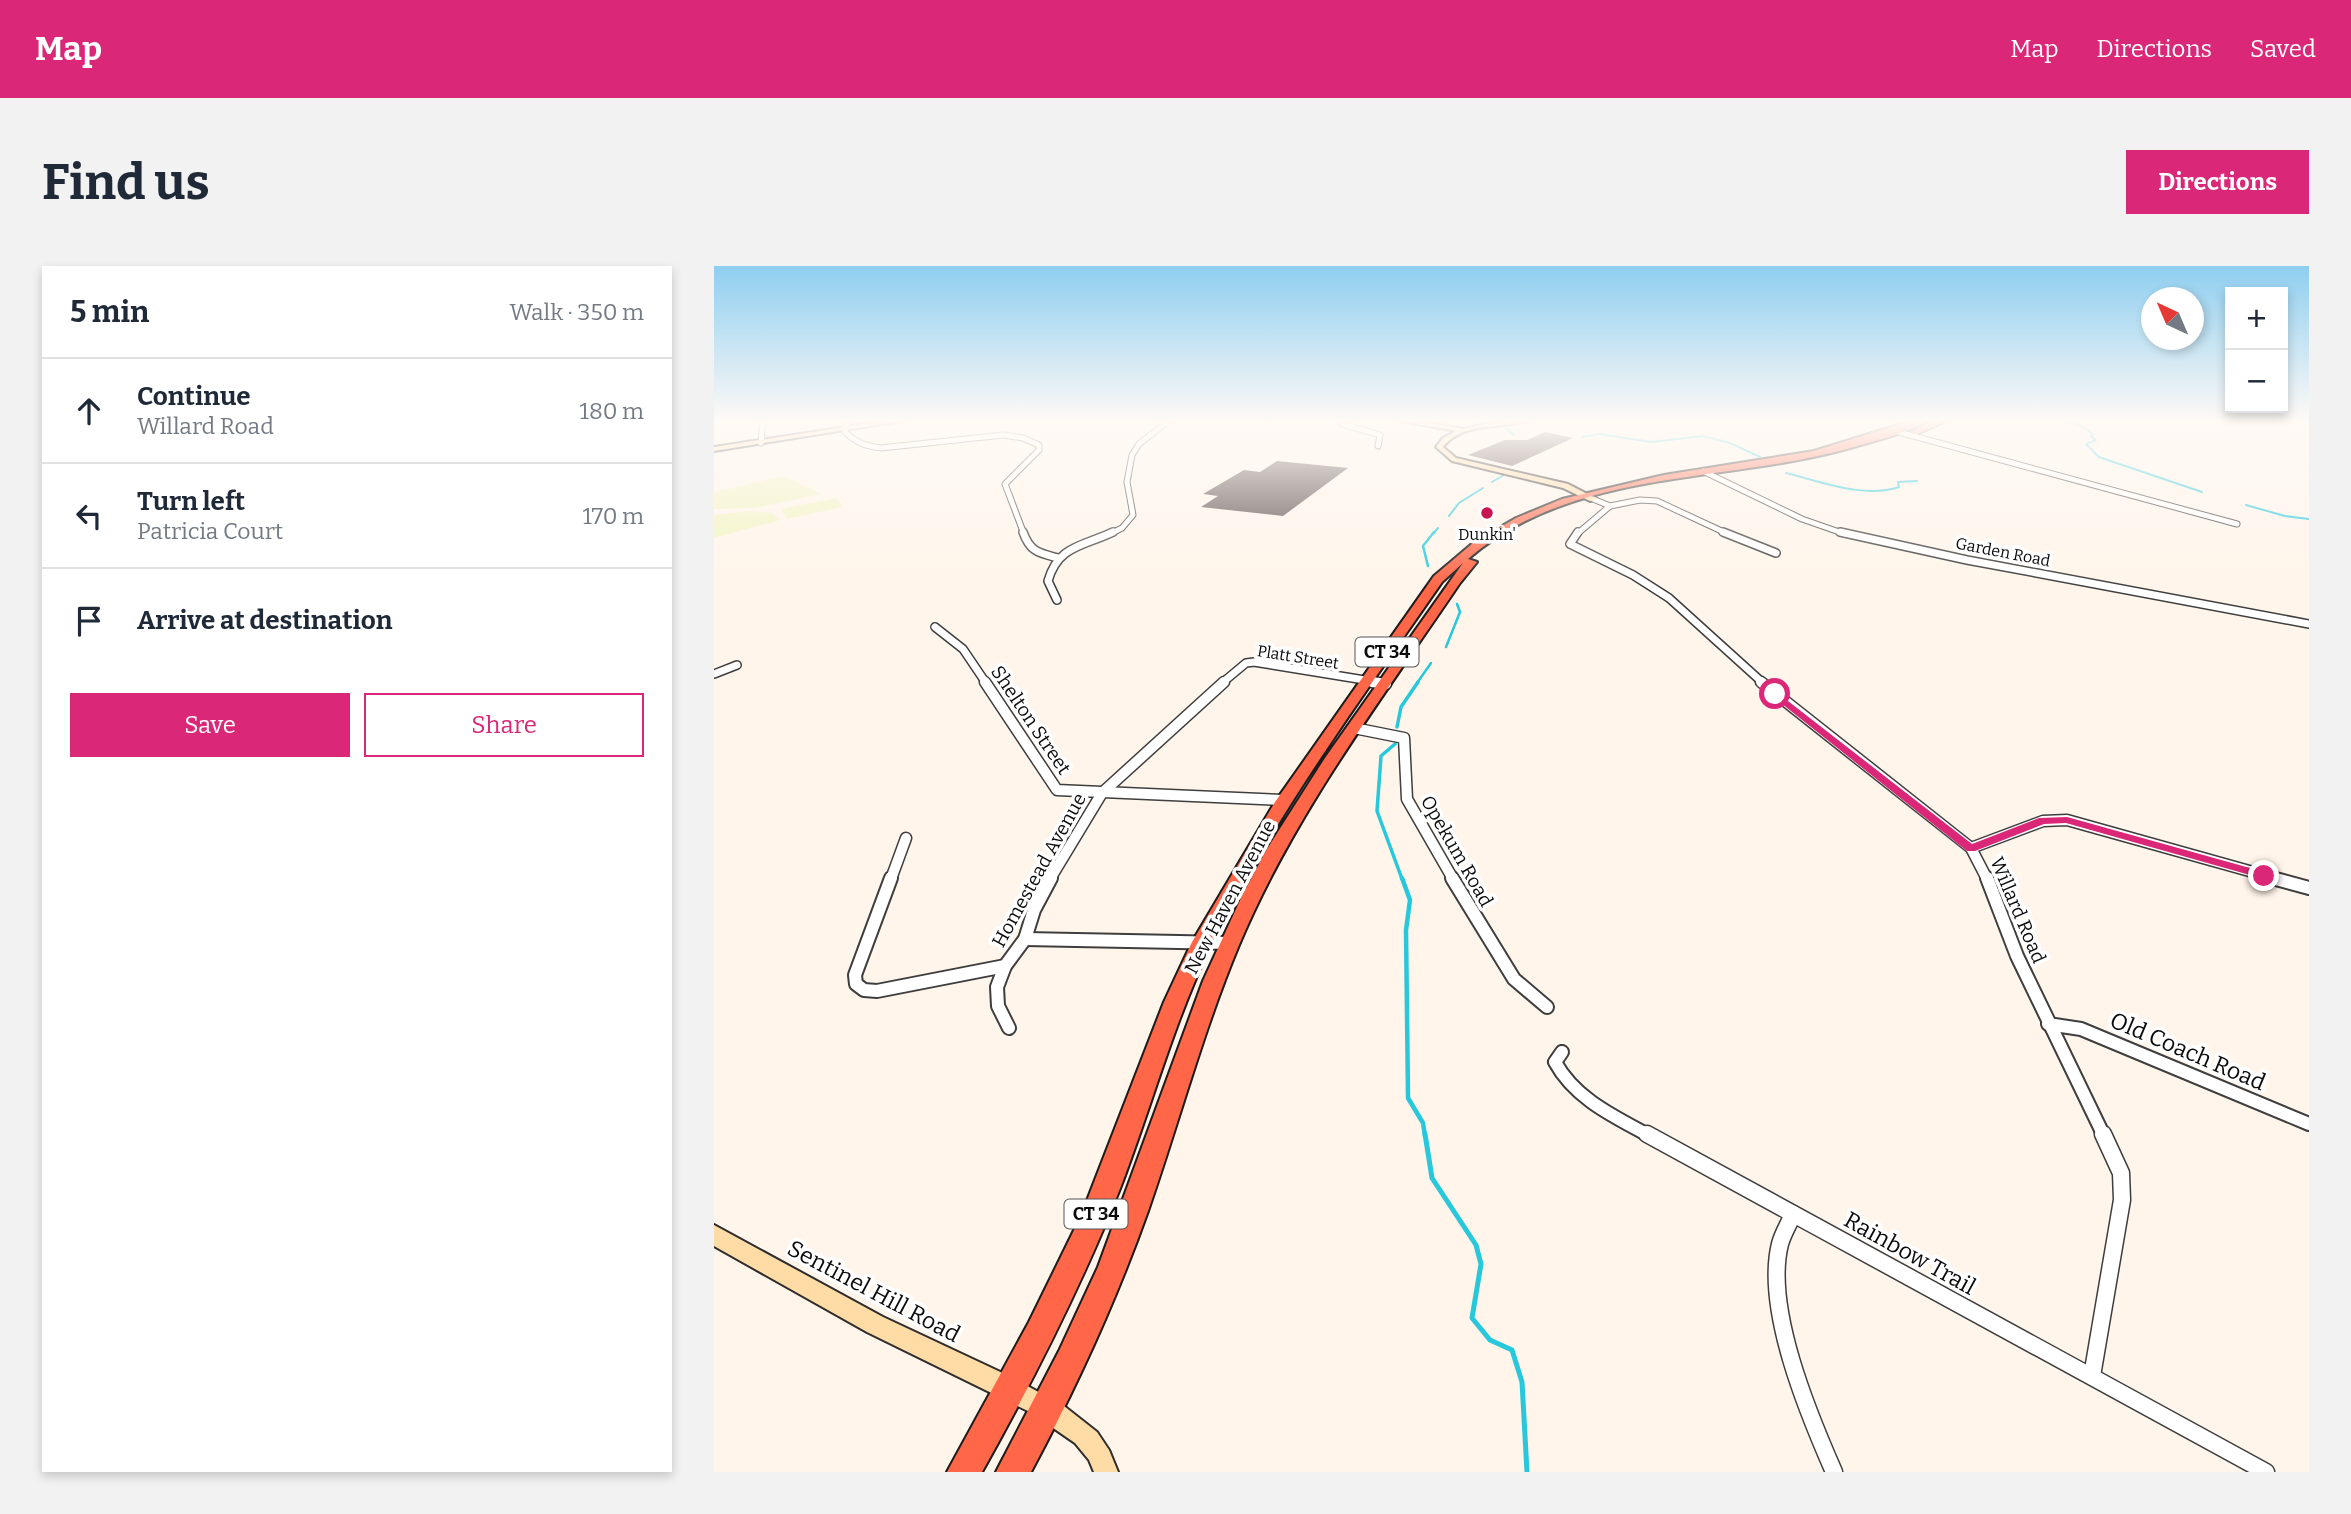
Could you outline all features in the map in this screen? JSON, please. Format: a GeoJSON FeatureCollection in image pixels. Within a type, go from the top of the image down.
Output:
{"type":"FeatureCollection","features":[{"type":"Feature","properties":{"kind":"highway","name":"CT 34"},"geometry":{"type":"LineString","coordinates":[[1589,496],[1696,475]]}},
{"type":"Feature","properties":{"kind":"highway","name":"New Haven Avenue"},"geometry":{"type":"LineString","coordinates":[[964,1472],[1065,1286],[1102,1200],[1201,944],[1283,800],[1438,579],[1459,558],[1489,536],[1519,520],[1589,496]]}},
{"type":"Feature","properties":{"kind":"highway","name":"New Haven Avenue"},"geometry":{"type":"LineString","coordinates":[[1013,1472],[1047,1410],[1096,1307],[1121,1246],[1189,1048],[1230,943],[1270,862],[1354,728],[1455,581],[1471,562],[1515,531],[1589,496]]}},
{"type":"Feature","properties":{"kind":"street"},"geometry":{"type":"LineString","coordinates":[[1011,475],[1004,484],[1005,490],[1028,546],[1034,552],[1058,558]]}},
{"type":"Feature","properties":{"kind":"street"},"geometry":{"type":"LineString","coordinates":[[1057,600],[1048,581],[1050,569],[1058,558],[1131,519],[1134,512],[1127,484],[1129,475]]}},
{"type":"Feature","properties":{"kind":"street"},"geometry":{"type":"LineString","coordinates":[[1522,475],[1565,486],[1610,506],[1640,500],[1657,501],[1720,531],[1776,553]]}},
{"type":"Feature","properties":{"kind":"street","name":"Garden Road"},"geometry":{"type":"LineString","coordinates":[[1706,475],[1811,523],[1852,535],[1979,562],[2309,624]]}},
{"type":"Feature","properties":{"kind":"street"},"geometry":{"type":"LineString","coordinates":[[2053,475],[2237,524]]}},
{"type":"Feature","properties":{"kind":"street","name":"Willard Road"},"geometry":{"type":"LineString","coordinates":[[1610,506],[1578,532],[1570,544],[1633,575],[1669,598],[1775,694],[1971,848],[1991,884],[2010,942],[2120,1173],[2122,1200],[2092,1376]]}},
{"type":"Feature","properties":{"kind":"street","name":"Shelton Street"},"geometry":{"type":"LineString","coordinates":[[935,627],[963,649],[1056,790],[1283,800]]}},
{"type":"Feature","properties":{"kind":"street","name":"Platt Street"},"geometry":{"type":"LineString","coordinates":[[1247,663],[1254,662],[1365,683],[1386,684]]}},
{"type":"Feature","properties":{"kind":"street","name":"Homestead Avenue"},"geometry":{"type":"LineString","coordinates":[[1009,1028],[998,1006],[997,987],[1005,966],[1026,939],[1034,910],[1051,877],[1102,793],[1247,663]]}},
{"type":"Feature","properties":{"kind":"street"},"geometry":{"type":"LineString","coordinates":[[714,674],[737,665]]}},
{"type":"Feature","properties":{"kind":"street","name":"Opekum Road"},"geometry":{"type":"LineString","coordinates":[[1354,728],[1404,738],[1407,799],[1419,824],[1514,979],[1547,1007]]}},
{"type":"Feature","properties":{"kind":"street"},"geometry":{"type":"LineString","coordinates":[[1971,848],[2043,821],[2067,820],[2309,888]]}},
{"type":"Feature","properties":{"kind":"street"},"geometry":{"type":"LineString","coordinates":[[906,838],[855,975],[856,984],[864,990],[877,991],[1005,966]]}},
{"type":"Feature","properties":{"kind":"street"},"geometry":{"type":"LineString","coordinates":[[1026,939],[1230,943]]}},
{"type":"Feature","properties":{"kind":"street","name":"Old Coach Road"},"geometry":{"type":"LineString","coordinates":[[2048,1024],[2081,1029],[2309,1124]]}},
{"type":"Feature","properties":{"kind":"street","name":"Rainbow Trail"},"geometry":{"type":"LineString","coordinates":[[1562,1052],[1555,1062],[1561,1076],[1607,1111],[1897,1273],[2266,1472]]}},
{"type":"Feature","properties":{"kind":"street"},"geometry":{"type":"LineString","coordinates":[[1793,1214],[1780,1246],[1779,1287],[1789,1354],[1834,1472]]}},
{"type":"Feature","properties":{"kind":"street","name":"Sentinel Hill Road"},"geometry":{"type":"LineString","coordinates":[[714,1235],[930,1352],[1012,1388],[1088,1439],[1098,1451],[1106,1472]]}},
{"type":"Feature","properties":{"kind":"green space"},"geometry":{"type":"Polygon","coordinates":[[[783,476],[821,494],[755,508],[714,509],[714,492],[783,476]]]}},
{"type":"Feature","properties":{"kind":"green space"},"geometry":{"type":"Polygon","coordinates":[[[836,498],[843,507],[787,519],[781,509],[836,498]]]}},
{"type":"Feature","properties":{"kind":"green space"},"geometry":{"type":"Polygon","coordinates":[[[750,511],[772,513],[780,520],[714,538],[714,515],[750,511]]]}},
{"type":"Feature","properties":{"kind":"building"},"geometry":{"type":"Polygon","coordinates":[[[1235,475],[1338,475],[1283,516],[1201,507],[1218,496],[1203,494],[1235,475]]]}},
{"type":"Feature","properties":{"kind":"waterway"},"geometry":{"type":"LineString","coordinates":[[1492,482],[1504,475]]}},
{"type":"Feature","properties":{"kind":"waterway"},"geometry":{"type":"LineString","coordinates":[[1795,475],[1842,488],[1871,491],[1899,487],[1898,482],[1917,481]]}},
{"type":"Feature","properties":{"kind":"waterway"},"geometry":{"type":"LineString","coordinates":[[2153,475],[2202,492]]}},
{"type":"Feature","properties":{"kind":"waterway"},"geometry":{"type":"LineString","coordinates":[[1449,516],[1459,503],[1483,488]]}},
{"type":"Feature","properties":{"kind":"waterway"},"geometry":{"type":"LineString","coordinates":[[2246,505],[2285,516],[2309,519]]}},
{"type":"Feature","properties":{"kind":"waterway"},"geometry":{"type":"LineString","coordinates":[[1433,534],[1438,528]]}},
{"type":"Feature","properties":{"kind":"waterway"},"geometry":{"type":"LineString","coordinates":[[1428,566],[1423,546],[1434,532]]}},
{"type":"Feature","properties":{"kind":"waterway"},"geometry":{"type":"LineString","coordinates":[[1446,647],[1460,612],[1457,604]]}},
{"type":"Feature","properties":{"kind":"waterway"},"geometry":{"type":"LineString","coordinates":[[1417,683],[1431,663]]}},
{"type":"Feature","properties":{"kind":"waterway"},"geometry":{"type":"LineString","coordinates":[[1397,727],[1401,707],[1418,682]]}},
{"type":"Feature","properties":{"kind":"waterway"},"geometry":{"type":"LineString","coordinates":[[1395,744],[1381,756],[1377,811],[1402,879]]}},
{"type":"Feature","properties":{"kind":"waterway"},"geometry":{"type":"LineString","coordinates":[[1402,878],[1410,900],[1406,930],[1408,1098],[1423,1123],[1425,1136]]}},
{"type":"Feature","properties":{"kind":"waterway"},"geometry":{"type":"LineString","coordinates":[[1425,1134],[1432,1178],[1476,1245],[1481,1264],[1472,1318],[1490,1340],[1512,1350],[1522,1382],[1527,1472]]}},
{"type":"Feature","properties":{"kind":"place","name":"Dunkin'"},"geometry":{"type":"Point","coordinates":[1487,513]}},
{"type":"Feature","properties":{"kind":"route"},"geometry":{"type":"LineString","coordinates":[[1775,694],[1938,825],[1971,848],[2043,821],[2067,820],[2264,876]]}}]}
